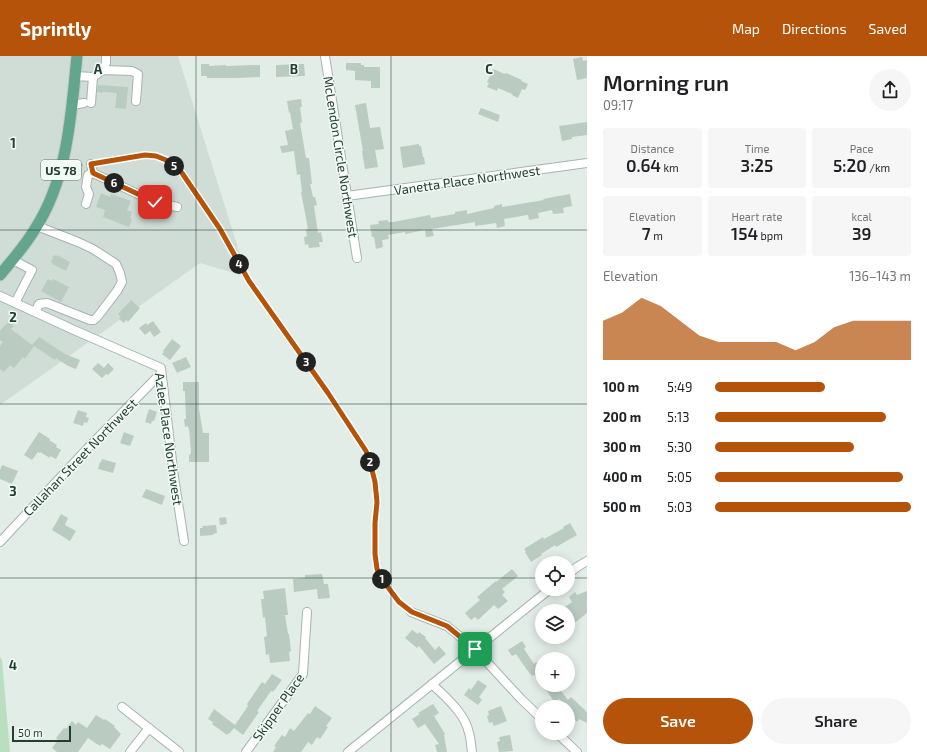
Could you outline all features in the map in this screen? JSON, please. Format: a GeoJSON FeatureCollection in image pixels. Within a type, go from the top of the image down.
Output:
{"type":"FeatureCollection","features":[{"type":"Feature","properties":{"kind":"main road","name":"US 78"},"geometry":{"type":"LineString","coordinates":[[0,275],[21,251],[37,226],[51,199],[62,168],[71,118],[77,56]]}},
{"type":"Feature","properties":{"kind":"street"},"geometry":{"type":"LineString","coordinates":[[72,105],[87,103],[93,78],[103,70],[106,62],[106,56]]}},
{"type":"Feature","properties":{"kind":"street","name":"McLendon Circle Northwest"},"geometry":{"type":"LineString","coordinates":[[325,56],[358,258]]}},
{"type":"Feature","properties":{"kind":"street"},"geometry":{"type":"LineString","coordinates":[[103,70],[132,71],[138,74],[136,101]]}},
{"type":"Feature","properties":{"kind":"street"},"geometry":{"type":"LineString","coordinates":[[75,76],[93,78]]}},
{"type":"Feature","properties":{"kind":"street","name":"Vanetta Place Northwest"},"geometry":{"type":"LineString","coordinates":[[347,196],[587,163]]}},
{"type":"Feature","properties":{"kind":"street"},"geometry":{"type":"LineString","coordinates":[[91,164],[93,173]]}},
{"type":"Feature","properties":{"kind":"street"},"geometry":{"type":"LineString","coordinates":[[86,204],[89,194],[86,187],[88,175],[93,173]]}},
{"type":"Feature","properties":{"kind":"street"},"geometry":{"type":"LineString","coordinates":[[93,173],[155,202],[177,207]]}},
{"type":"Feature","properties":{"kind":"street"},"geometry":{"type":"LineString","coordinates":[[35,312],[39,304],[47,303],[90,320],[94,320],[117,291],[122,282],[120,272],[116,264],[93,249],[37,226]]}},
{"type":"Feature","properties":{"kind":"street"},"geometry":{"type":"LineString","coordinates":[[13,260],[32,270],[15,303]]}},
{"type":"Feature","properties":{"kind":"street","name":"Azlee Place Northwest"},"geometry":{"type":"LineString","coordinates":[[0,296],[161,368],[174,477],[184,541]]}},
{"type":"Feature","properties":{"kind":"street","name":"Callahan Street Northwest"},"geometry":{"type":"LineString","coordinates":[[0,542],[161,373]]}},
{"type":"Feature","properties":{"kind":"street"},"geometry":{"type":"LineString","coordinates":[[575,569],[587,561]]}},
{"type":"Feature","properties":{"kind":"street"},"geometry":{"type":"LineString","coordinates":[[348,752],[541,596]]}},
{"type":"Feature","properties":{"kind":"street","name":"Skipper Place"},"geometry":{"type":"LineString","coordinates":[[246,752],[303,674],[307,612]]}},
{"type":"Feature","properties":{"kind":"street"},"geometry":{"type":"LineString","coordinates":[[412,612],[447,626],[475,649],[535,712]]}},
{"type":"Feature","properties":{"kind":"street"},"geometry":{"type":"LineString","coordinates":[[432,684],[460,714],[466,723],[472,752]]}},
{"type":"Feature","properties":{"kind":"street"},"geometry":{"type":"LineString","coordinates":[[122,707],[179,752]]}},
{"type":"Feature","properties":{"kind":"street"},"geometry":{"type":"LineString","coordinates":[[130,752],[149,728]]}},
{"type":"Feature","properties":{"kind":"street"},"geometry":{"type":"LineString","coordinates":[[564,740],[577,752]]}},
{"type":"Feature","properties":{"kind":"path"},"geometry":{"type":"LineString","coordinates":[[62,168],[145,155],[156,156],[166,160],[182,173],[220,229],[249,281],[328,393],[366,451],[375,482],[377,502],[375,523],[375,554],[377,569],[384,582],[399,602],[412,612]]}},
{"type":"Feature","properties":{"kind":"shaded area"},"geometry":{"type":"Polygon","coordinates":[[[0,56],[178,56],[247,277],[200,263],[0,405],[0,56]]]}},
{"type":"Feature","properties":{"kind":"green space"},"geometry":{"type":"Polygon","coordinates":[[[0,657],[2,660],[10,752],[0,752],[0,657]]]}},
{"type":"Feature","properties":{"kind":"building"},"geometry":{"type":"Polygon","coordinates":[[[582,57],[583,61],[587,60],[587,78],[577,80],[573,59],[582,57]]]}},
{"type":"Feature","properties":{"kind":"building"},"geometry":{"type":"Polygon","coordinates":[[[346,63],[361,63],[364,67],[380,67],[380,88],[371,88],[371,81],[355,80],[355,71],[346,70],[346,63]]]}},
{"type":"Feature","properties":{"kind":"building"},"geometry":{"type":"Polygon","coordinates":[[[201,64],[209,64],[209,66],[260,65],[260,77],[207,78],[207,76],[201,76],[201,64]]]}},
{"type":"Feature","properties":{"kind":"building"},"geometry":{"type":"Polygon","coordinates":[[[304,64],[305,76],[276,77],[276,65],[304,64]]]}},
{"type":"Feature","properties":{"kind":"building"},"geometry":{"type":"Polygon","coordinates":[[[493,69],[505,74],[506,73],[528,84],[525,90],[522,89],[518,98],[498,88],[497,91],[487,87],[489,83],[487,82],[493,69]]]}},
{"type":"Feature","properties":{"kind":"building"},"geometry":{"type":"Polygon","coordinates":[[[98,85],[128,87],[126,109],[115,108],[117,93],[97,92],[98,85]]]}},
{"type":"Feature","properties":{"kind":"building"},"geometry":{"type":"Polygon","coordinates":[[[301,99],[302,107],[300,107],[302,122],[300,123],[306,158],[309,158],[312,184],[310,184],[313,197],[315,197],[317,205],[314,206],[318,233],[321,232],[323,242],[319,242],[320,247],[309,248],[308,244],[305,245],[304,237],[307,236],[306,229],[308,229],[301,192],[300,174],[297,175],[294,151],[282,153],[280,146],[288,145],[285,131],[293,129],[287,101],[301,99]]]}},
{"type":"Feature","properties":{"kind":"building"},"geometry":{"type":"Polygon","coordinates":[[[366,103],[370,128],[380,127],[384,149],[375,150],[378,167],[365,169],[355,105],[366,103]]]}},
{"type":"Feature","properties":{"kind":"building"},"geometry":{"type":"Polygon","coordinates":[[[481,108],[500,115],[498,122],[478,114],[481,108]]]}},
{"type":"Feature","properties":{"kind":"building"},"geometry":{"type":"Polygon","coordinates":[[[587,122],[587,135],[572,137],[572,139],[562,141],[559,126],[587,122]]]}},
{"type":"Feature","properties":{"kind":"building"},"geometry":{"type":"Polygon","coordinates":[[[419,144],[419,146],[421,146],[425,164],[403,168],[400,147],[419,144]]]}},
{"type":"Feature","properties":{"kind":"building"},"geometry":{"type":"Polygon","coordinates":[[[101,193],[110,197],[111,194],[131,201],[127,210],[132,212],[130,218],[132,219],[129,227],[103,217],[105,210],[96,207],[101,193]]]}},
{"type":"Feature","properties":{"kind":"building"},"geometry":{"type":"Polygon","coordinates":[[[570,194],[572,206],[563,208],[564,213],[553,214],[552,210],[538,213],[539,218],[529,220],[528,215],[504,219],[505,226],[497,228],[496,223],[475,226],[475,222],[432,229],[434,236],[426,237],[425,230],[405,234],[405,232],[388,235],[389,239],[382,240],[383,247],[376,249],[374,237],[372,237],[370,225],[379,224],[378,221],[388,220],[388,222],[393,222],[430,215],[431,218],[455,214],[455,212],[467,210],[467,214],[494,208],[494,206],[502,204],[502,207],[570,194]]]}},
{"type":"Feature","properties":{"kind":"building"},"geometry":{"type":"Polygon","coordinates":[[[54,255],[57,255],[70,262],[66,271],[52,264],[53,263],[51,262],[54,255]]]}},
{"type":"Feature","properties":{"kind":"building"},"geometry":{"type":"Polygon","coordinates":[[[48,279],[52,281],[53,279],[69,287],[61,302],[41,291],[48,279]]]}},
{"type":"Feature","properties":{"kind":"building"},"geometry":{"type":"Polygon","coordinates":[[[131,300],[140,308],[128,322],[126,320],[124,323],[119,319],[121,317],[118,314],[131,300]]]}},
{"type":"Feature","properties":{"kind":"building"},"geometry":{"type":"Polygon","coordinates":[[[153,321],[161,332],[154,337],[150,331],[145,335],[139,328],[146,323],[147,325],[153,321]]]}},
{"type":"Feature","properties":{"kind":"building"},"geometry":{"type":"Polygon","coordinates":[[[8,322],[14,326],[11,329],[32,345],[39,337],[65,354],[80,360],[76,369],[68,366],[56,358],[55,360],[34,346],[25,359],[23,357],[14,368],[10,365],[4,372],[0,369],[0,346],[3,342],[0,340],[0,331],[8,322]]]}},
{"type":"Feature","properties":{"kind":"building"},"geometry":{"type":"Polygon","coordinates":[[[172,339],[181,346],[170,360],[162,354],[172,339]]]}},
{"type":"Feature","properties":{"kind":"building"},"geometry":{"type":"Polygon","coordinates":[[[186,357],[191,367],[177,373],[172,363],[186,357]]]}},
{"type":"Feature","properties":{"kind":"building"},"geometry":{"type":"Polygon","coordinates":[[[98,363],[104,368],[108,363],[114,369],[102,378],[92,369],[98,363]]]}},
{"type":"Feature","properties":{"kind":"building"},"geometry":{"type":"Polygon","coordinates":[[[183,382],[199,382],[199,409],[203,433],[209,433],[209,462],[189,462],[189,455],[191,452],[189,428],[188,426],[185,427],[184,419],[186,419],[185,391],[183,391],[183,382]]]}},
{"type":"Feature","properties":{"kind":"building"},"geometry":{"type":"Polygon","coordinates":[[[149,409],[157,412],[154,421],[152,421],[151,424],[145,422],[149,409]]]}},
{"type":"Feature","properties":{"kind":"building"},"geometry":{"type":"Polygon","coordinates":[[[78,410],[87,413],[86,417],[89,418],[87,423],[84,422],[83,426],[73,423],[78,410]]]}},
{"type":"Feature","properties":{"kind":"building"},"geometry":{"type":"Polygon","coordinates":[[[39,432],[50,439],[49,440],[57,445],[56,447],[61,450],[56,459],[50,456],[50,458],[40,452],[38,452],[32,460],[24,455],[39,432]]]}},
{"type":"Feature","properties":{"kind":"building"},"geometry":{"type":"Polygon","coordinates":[[[124,432],[134,436],[130,446],[120,443],[124,432]]]}},
{"type":"Feature","properties":{"kind":"building"},"geometry":{"type":"Polygon","coordinates":[[[102,459],[116,463],[113,473],[98,469],[102,459]]]}},
{"type":"Feature","properties":{"kind":"building"},"geometry":{"type":"Polygon","coordinates":[[[2,465],[18,471],[12,484],[0,479],[0,470],[2,465]]]}},
{"type":"Feature","properties":{"kind":"building"},"geometry":{"type":"Polygon","coordinates":[[[146,489],[165,496],[162,505],[142,497],[146,489]]]}},
{"type":"Feature","properties":{"kind":"building"},"geometry":{"type":"Polygon","coordinates":[[[61,514],[68,518],[65,525],[76,531],[70,541],[52,530],[61,514]]]}},
{"type":"Feature","properties":{"kind":"building"},"geometry":{"type":"Polygon","coordinates":[[[226,517],[227,524],[220,525],[219,518],[226,517]]]}},
{"type":"Feature","properties":{"kind":"building"},"geometry":{"type":"Polygon","coordinates":[[[570,523],[577,535],[556,547],[555,545],[541,554],[542,555],[540,556],[535,556],[535,559],[531,562],[524,549],[543,537],[544,539],[564,528],[563,527],[570,523]]]}},
{"type":"Feature","properties":{"kind":"building"},"geometry":{"type":"Polygon","coordinates":[[[216,525],[217,533],[213,535],[200,536],[200,528],[203,528],[202,526],[216,525]]]}},
{"type":"Feature","properties":{"kind":"building"},"geometry":{"type":"Polygon","coordinates":[[[512,569],[518,576],[502,589],[505,592],[502,595],[508,601],[498,609],[494,605],[478,620],[475,617],[471,620],[465,613],[480,600],[477,597],[512,569]]]}},
{"type":"Feature","properties":{"kind":"building"},"geometry":{"type":"Polygon","coordinates":[[[322,574],[324,584],[328,584],[330,598],[318,599],[317,589],[294,592],[293,579],[305,578],[305,575],[322,574]]]}},
{"type":"Feature","properties":{"kind":"building"},"geometry":{"type":"Polygon","coordinates":[[[285,588],[288,615],[285,615],[291,651],[289,652],[290,661],[270,663],[269,654],[266,655],[264,637],[267,636],[261,599],[264,599],[263,591],[285,588]]]}},
{"type":"Feature","properties":{"kind":"building"},"geometry":{"type":"Polygon","coordinates":[[[587,591],[587,613],[575,623],[575,604],[569,604],[572,602],[569,597],[575,596],[575,592],[577,595],[587,591]]]}},
{"type":"Feature","properties":{"kind":"building"},"geometry":{"type":"Polygon","coordinates":[[[412,630],[418,634],[419,632],[426,637],[425,638],[435,650],[439,646],[446,654],[434,664],[419,646],[417,648],[405,638],[412,630]]]}},
{"type":"Feature","properties":{"kind":"building"},"geometry":{"type":"Polygon","coordinates":[[[522,641],[526,647],[524,649],[534,664],[535,663],[535,676],[532,676],[516,654],[512,656],[508,650],[522,641]]]}},
{"type":"Feature","properties":{"kind":"building"},"geometry":{"type":"Polygon","coordinates":[[[272,674],[282,680],[273,692],[271,691],[243,735],[234,728],[227,735],[212,724],[213,722],[208,719],[214,709],[235,725],[262,682],[265,684],[272,674]]]}},
{"type":"Feature","properties":{"kind":"building"},"geometry":{"type":"Polygon","coordinates":[[[478,680],[487,686],[479,697],[482,700],[478,705],[464,695],[469,688],[471,690],[478,680]]]}},
{"type":"Feature","properties":{"kind":"building"},"geometry":{"type":"Polygon","coordinates":[[[548,692],[562,692],[568,700],[559,699],[553,700],[548,692]]]}},
{"type":"Feature","properties":{"kind":"building"},"geometry":{"type":"Polygon","coordinates":[[[575,701],[587,712],[587,723],[579,719],[577,722],[575,720],[575,701]]]}},
{"type":"Feature","properties":{"kind":"building"},"geometry":{"type":"Polygon","coordinates":[[[433,704],[439,713],[434,716],[445,734],[447,752],[437,752],[435,745],[439,744],[425,724],[418,728],[412,719],[420,714],[418,713],[433,704]]]}},
{"type":"Feature","properties":{"kind":"building"},"geometry":{"type":"Polygon","coordinates":[[[315,706],[332,718],[326,726],[328,727],[320,739],[317,737],[312,745],[308,742],[301,752],[273,752],[276,747],[274,746],[282,735],[285,737],[290,728],[294,731],[308,713],[310,714],[315,706]]]}},
{"type":"Feature","properties":{"kind":"building"},"geometry":{"type":"Polygon","coordinates":[[[501,706],[507,721],[494,726],[492,722],[489,723],[487,716],[489,715],[488,711],[501,706]]]}},
{"type":"Feature","properties":{"kind":"building"},"geometry":{"type":"Polygon","coordinates":[[[96,715],[115,726],[114,727],[121,734],[110,749],[102,744],[100,746],[88,738],[78,752],[57,752],[52,748],[58,740],[56,738],[72,721],[76,725],[78,722],[87,728],[96,715]]]}},
{"type":"Feature","properties":{"kind":"building"},"geometry":{"type":"Polygon","coordinates":[[[510,735],[513,751],[499,752],[497,742],[500,741],[499,737],[510,735]]]}},
{"type":"Feature","properties":{"kind":"route"},"geometry":{"type":"LineString","coordinates":[[155,202],[93,173],[91,164],[145,155],[156,156],[174,165],[182,173],[220,229],[249,281],[328,393],[366,451],[375,482],[377,502],[375,554],[377,569],[384,582],[399,602],[412,612],[447,626],[475,649]]}}]}
